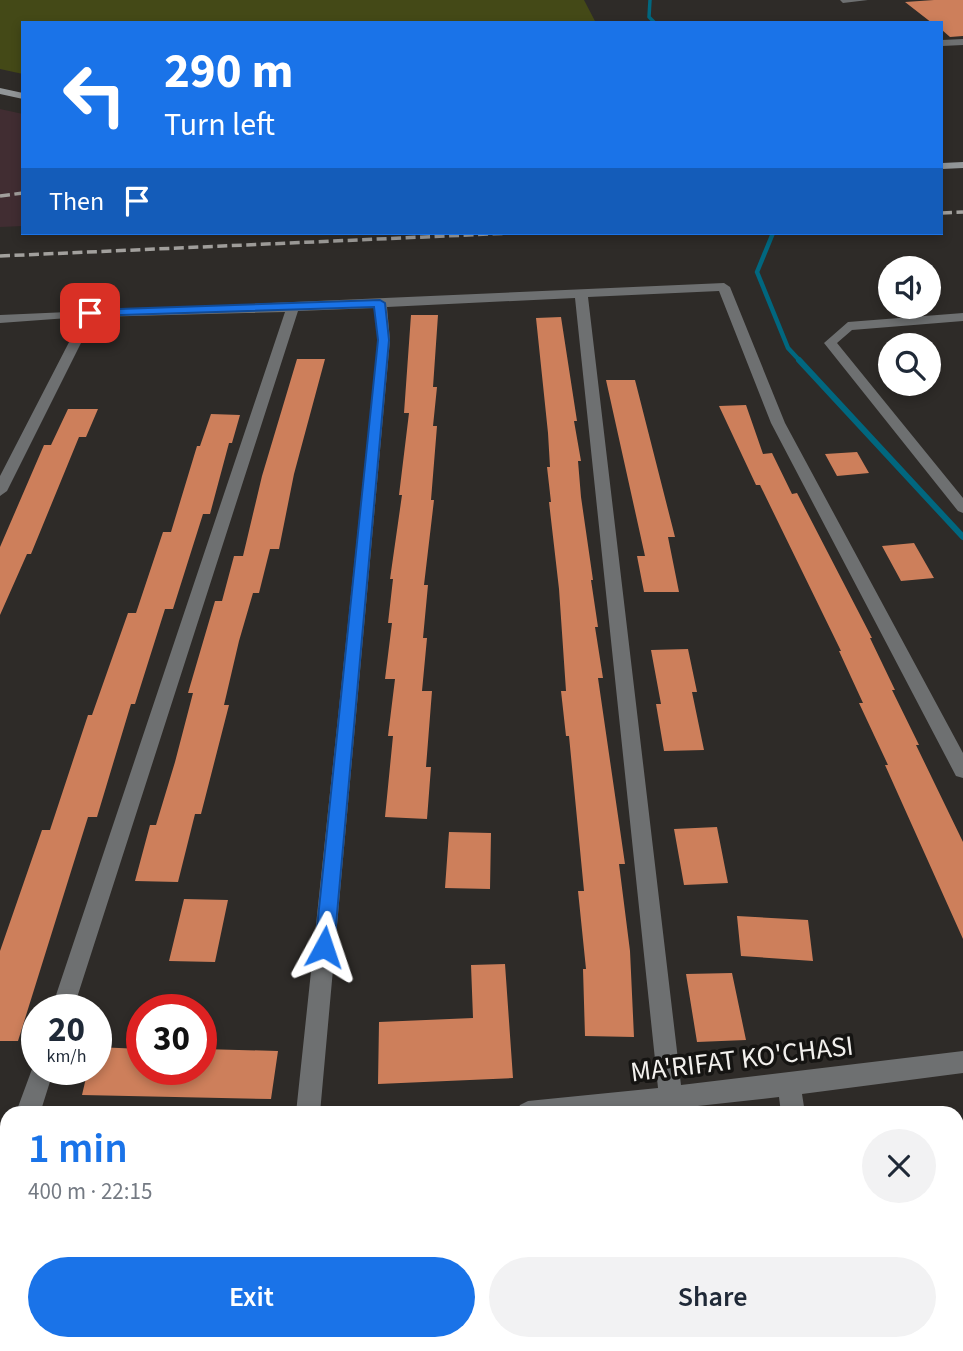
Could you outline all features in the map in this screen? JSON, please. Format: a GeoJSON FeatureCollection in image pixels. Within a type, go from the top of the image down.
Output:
{"type":"FeatureCollection","features":[{"type":"Feature","properties":{"kind":"main road"},"geometry":{"type":"LineString","coordinates":[[0,91],[21,96]]}},
{"type":"Feature","properties":{"kind":"main road"},"geometry":{"type":"LineString","coordinates":[[943,166],[963,165]]}},
{"type":"Feature","properties":{"kind":"street"},"geometry":{"type":"LineString","coordinates":[[843,1],[864,0]]}},
{"type":"Feature","properties":{"kind":"street"},"geometry":{"type":"LineString","coordinates":[[943,43],[963,42]]}},
{"type":"Feature","properties":{"kind":"street"},"geometry":{"type":"LineString","coordinates":[[0,318],[293,308],[724,287],[778,422],[963,771]]}},
{"type":"Feature","properties":{"kind":"street"},"geometry":{"type":"LineString","coordinates":[[581,293],[671,1098]]}},
{"type":"Feature","properties":{"kind":"street"},"geometry":{"type":"LineString","coordinates":[[309,1106],[384,340],[380,303]]}},
{"type":"Feature","properties":{"kind":"street"},"geometry":{"type":"LineString","coordinates":[[67,994],[293,308]]}},
{"type":"Feature","properties":{"kind":"street"},"geometry":{"type":"LineString","coordinates":[[0,491],[90,313]]}},
{"type":"Feature","properties":{"kind":"street"},"geometry":{"type":"LineString","coordinates":[[963,317],[848,326],[830,343],[963,509]]}},
{"type":"Feature","properties":{"kind":"street","name":"MA'RIFAT KO'CHASI"},"geometry":{"type":"LineString","coordinates":[[595,1106],[789,1085],[963,1062]]}},
{"type":"Feature","properties":{"kind":"street"},"geometry":{"type":"LineString","coordinates":[[30,1106],[38,1085]]}},
{"type":"Feature","properties":{"kind":"street"},"geometry":{"type":"LineString","coordinates":[[789,1085],[792,1106]]}},
{"type":"Feature","properties":{"kind":"shaded area"},"geometry":{"type":"Polygon","coordinates":[[[0,109],[21,114],[21,226],[0,227],[0,109]]]}},
{"type":"Feature","properties":{"kind":"green space"},"geometry":{"type":"Polygon","coordinates":[[[0,0],[584,0],[595,21],[21,21],[21,74],[0,69],[0,0]]]}},
{"type":"Feature","properties":{"kind":"building"},"geometry":{"type":"Polygon","coordinates":[[[963,0],[963,36],[950,37],[943,31],[943,21],[929,21],[905,2],[963,0]]]}},
{"type":"Feature","properties":{"kind":"building"},"geometry":{"type":"Polygon","coordinates":[[[411,315],[438,315],[433,387],[437,387],[431,500],[434,500],[424,585],[428,585],[422,691],[432,691],[426,767],[431,767],[427,819],[385,817],[393,736],[388,736],[395,679],[385,679],[392,623],[388,623],[393,579],[390,579],[402,495],[399,495],[409,413],[404,413],[411,315]]]}},
{"type":"Feature","properties":{"kind":"building"},"geometry":{"type":"Polygon","coordinates":[[[561,317],[577,421],[574,421],[581,461],[578,461],[581,497],[603,678],[598,678],[625,864],[619,864],[630,951],[634,1037],[585,1036],[583,969],[586,969],[578,891],[584,891],[569,736],[566,736],[561,691],[566,691],[559,589],[549,502],[548,433],[536,318],[561,317]]]}},
{"type":"Feature","properties":{"kind":"building"},"geometry":{"type":"Polygon","coordinates":[[[297,359],[325,359],[294,474],[279,549],[270,549],[259,593],[253,593],[239,641],[224,705],[229,705],[201,814],[195,814],[178,882],[135,881],[150,825],[156,825],[175,762],[193,693],[188,693],[215,601],[222,601],[234,556],[243,556],[262,476],[297,359]]]}},
{"type":"Feature","properties":{"kind":"building"},"geometry":{"type":"Polygon","coordinates":[[[606,380],[635,380],[675,537],[668,537],[679,592],[644,592],[637,556],[645,556],[606,380]]]}},
{"type":"Feature","properties":{"kind":"building"},"geometry":{"type":"Polygon","coordinates":[[[746,405],[763,454],[772,453],[792,494],[797,493],[872,638],[895,690],[892,690],[919,745],[916,745],[963,842],[963,939],[885,765],[888,765],[859,703],[863,703],[841,651],[719,406],[746,405]]]}},
{"type":"Feature","properties":{"kind":"building"},"geometry":{"type":"Polygon","coordinates":[[[68,409],[98,409],[86,437],[79,437],[31,554],[27,554],[0,615],[0,547],[44,445],[51,445],[68,409]]]}},
{"type":"Feature","properties":{"kind":"building"},"geometry":{"type":"Polygon","coordinates":[[[211,414],[240,415],[232,443],[229,443],[210,514],[203,514],[173,609],[165,609],[135,704],[131,704],[97,817],[88,817],[33,994],[21,994],[21,1031],[18,1041],[0,1041],[0,951],[42,830],[50,830],[88,715],[92,715],[128,613],[136,613],[163,532],[171,532],[197,446],[200,446],[211,414]]]}},
{"type":"Feature","properties":{"kind":"building"},"geometry":{"type":"Polygon","coordinates":[[[857,452],[869,473],[837,476],[825,454],[857,452]]]}},
{"type":"Feature","properties":{"kind":"building"},"geometry":{"type":"Polygon","coordinates":[[[914,543],[934,578],[901,581],[882,546],[914,543]]]}},
{"type":"Feature","properties":{"kind":"building"},"geometry":{"type":"Polygon","coordinates":[[[688,649],[697,692],[692,692],[704,750],[664,751],[656,704],[661,704],[651,650],[688,649]]]}},
{"type":"Feature","properties":{"kind":"building"},"geometry":{"type":"Polygon","coordinates":[[[717,827],[728,883],[684,885],[674,829],[717,827]]]}},
{"type":"Feature","properties":{"kind":"building"},"geometry":{"type":"Polygon","coordinates":[[[449,832],[491,833],[490,889],[445,888],[449,832]]]}},
{"type":"Feature","properties":{"kind":"building"},"geometry":{"type":"Polygon","coordinates":[[[184,899],[228,900],[215,962],[169,961],[184,899]]]}},
{"type":"Feature","properties":{"kind":"building"},"geometry":{"type":"Polygon","coordinates":[[[737,916],[808,920],[813,961],[741,956],[737,916]]]}},
{"type":"Feature","properties":{"kind":"building"},"geometry":{"type":"Polygon","coordinates":[[[505,964],[513,1078],[378,1084],[379,1022],[473,1018],[471,965],[505,964]]]}},
{"type":"Feature","properties":{"kind":"building"},"geometry":{"type":"Polygon","coordinates":[[[732,973],[746,1040],[697,1042],[686,974],[732,973]]]}},
{"type":"Feature","properties":{"kind":"building"},"geometry":{"type":"Polygon","coordinates":[[[112,1048],[126,1048],[126,1085],[217,1085],[217,1049],[278,1051],[271,1099],[82,1095],[84,1085],[112,1085],[112,1048]]]}},
{"type":"Feature","properties":{"kind":"waterway"},"geometry":{"type":"LineString","coordinates":[[650,0],[649,17],[653,21]]}},
{"type":"Feature","properties":{"kind":"waterway"},"geometry":{"type":"LineString","coordinates":[[772,235],[757,272],[788,348],[801,362]]}},
{"type":"Feature","properties":{"kind":"waterway"},"geometry":{"type":"LineString","coordinates":[[799,360],[963,537]]}},
{"type":"Feature","properties":{"kind":"railway"},"geometry":{"type":"LineString","coordinates":[[0,196],[21,193]]}},
{"type":"Feature","properties":{"kind":"railway"},"geometry":{"type":"LineString","coordinates":[[943,213],[963,212]]}},
{"type":"Feature","properties":{"kind":"railway"},"geometry":{"type":"LineString","coordinates":[[0,256],[467,235]]}},
{"type":"Feature","properties":{"kind":"route"},"geometry":{"type":"LineString","coordinates":[[90,313],[380,303],[384,340],[324,947]]}}]}
